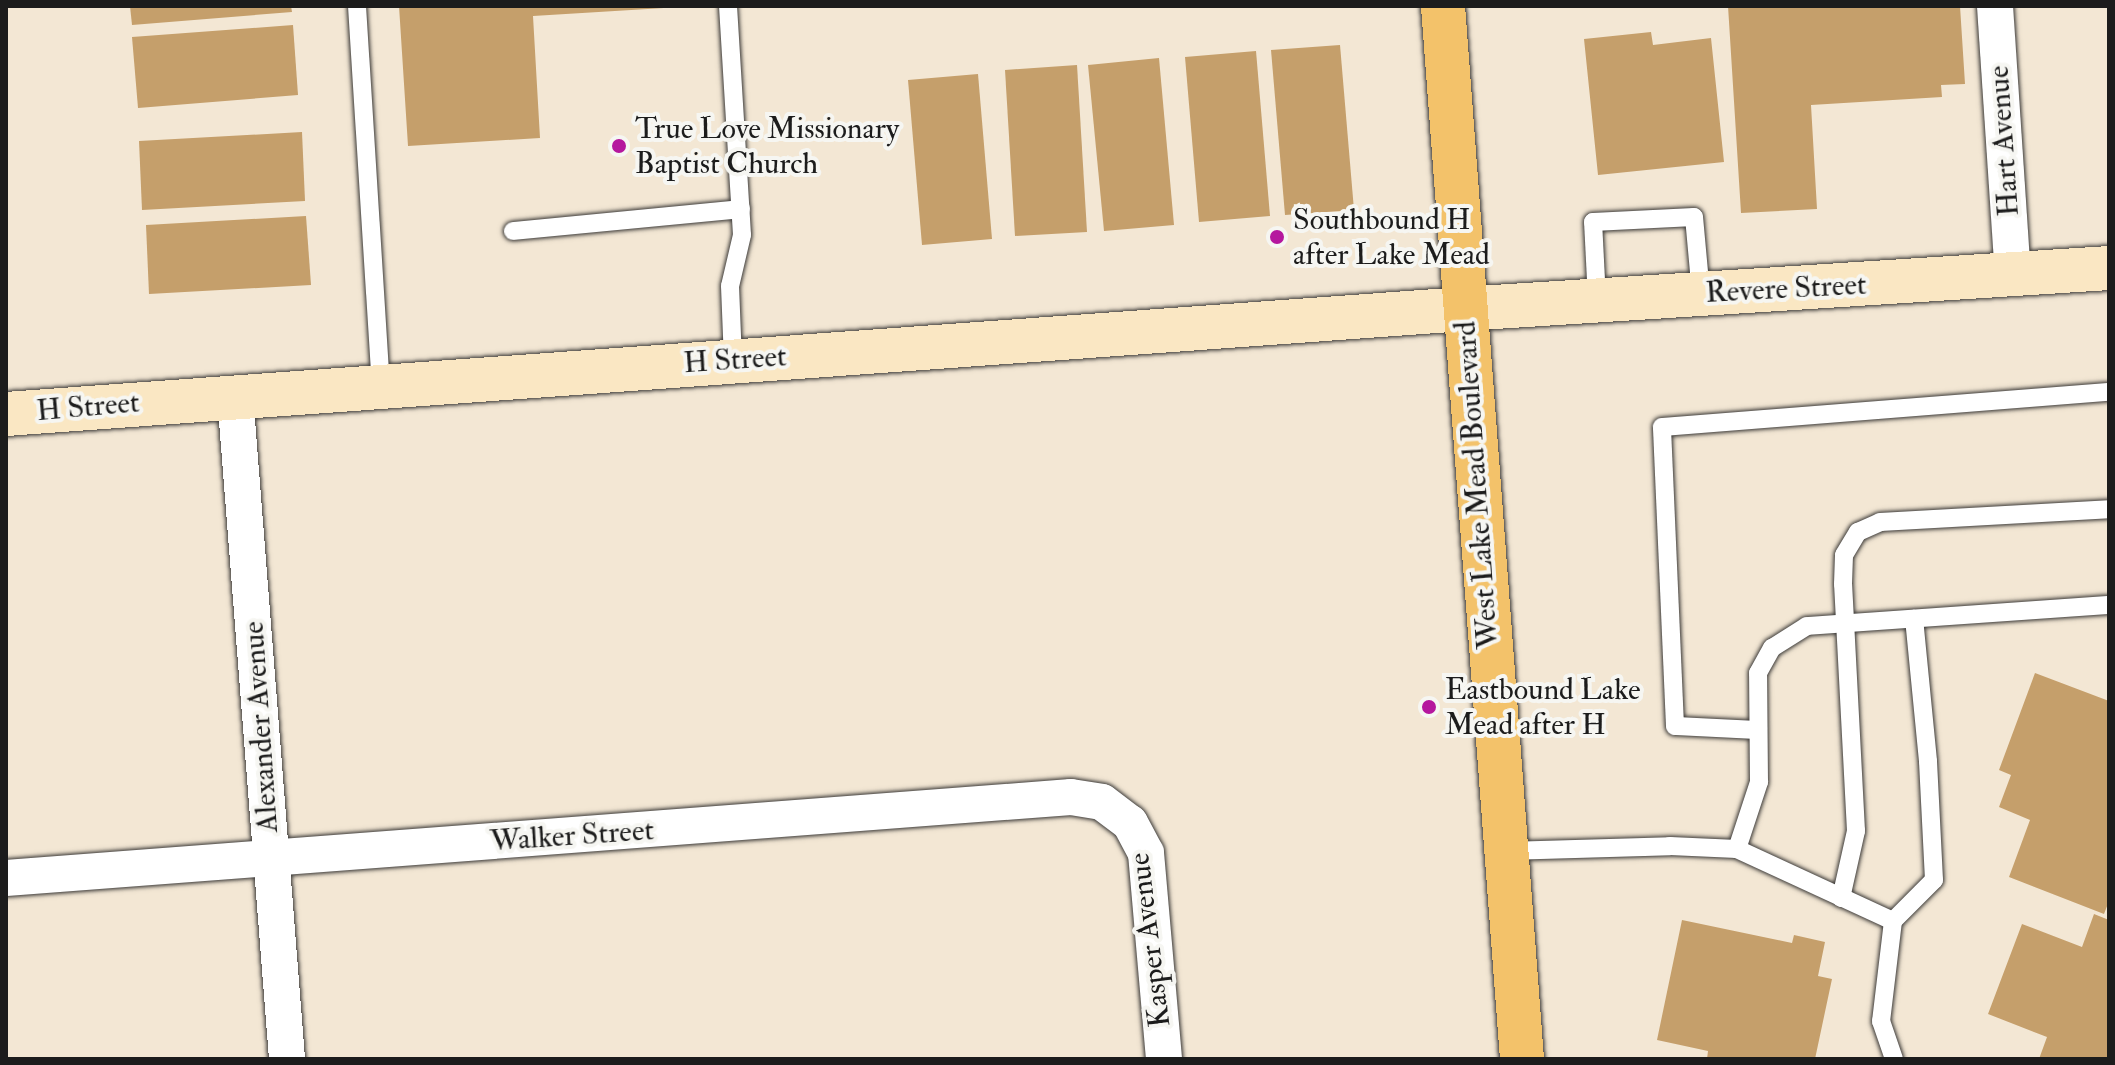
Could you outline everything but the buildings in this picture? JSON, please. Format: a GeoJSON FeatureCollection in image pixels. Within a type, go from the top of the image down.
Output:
{"type":"FeatureCollection","features":[{"type":"Feature","properties":{"kind":"main road","name":"West Lake Mead Boulevard"},"geometry":{"type":"LineString","coordinates":[[1443,6],[1463,309],[1522,1059]]}},
{"type":"Feature","properties":{"kind":"street","name":"Hart Avenue"},"geometry":{"type":"LineString","coordinates":[[1995,6],[2013,276]]}},
{"type":"Feature","properties":{"kind":"street","name":"Revere Street"},"geometry":{"type":"LineString","coordinates":[[1463,309],[2109,268]]}},
{"type":"Feature","properties":{"kind":"street","name":"H Street"},"geometry":{"type":"LineString","coordinates":[[6,414],[235,395],[1463,309]]}},
{"type":"Feature","properties":{"kind":"street","name":"Alexander Avenue"},"geometry":{"type":"LineString","coordinates":[[235,395],[287,1059]]}},
{"type":"Feature","properties":{"kind":"street","name":"Walker Street"},"geometry":{"type":"LineString","coordinates":[[6,878],[1071,797],[1102,802],[1130,823]]}},
{"type":"Feature","properties":{"kind":"street","name":"Kasper Avenue"},"geometry":{"type":"LineString","coordinates":[[1130,823],[1146,853],[1164,1059]]}},
{"type":"Feature","properties":{"kind":"lane"},"geometry":{"type":"LineString","coordinates":[[357,6],[381,386]]}},
{"type":"Feature","properties":{"kind":"lane"},"geometry":{"type":"LineString","coordinates":[[728,6],[742,235],[730,286],[733,361]]}},
{"type":"Feature","properties":{"kind":"lane"},"geometry":{"type":"LineString","coordinates":[[513,231],[741,209]]}},
{"type":"Feature","properties":{"kind":"lane"},"geometry":{"type":"LineString","coordinates":[[1597,301],[1593,222],[1694,217],[1701,294]]}},
{"type":"Feature","properties":{"kind":"lane"},"geometry":{"type":"LineString","coordinates":[[1758,730],[1675,726],[1662,427],[2109,392]]}},
{"type":"Feature","properties":{"kind":"lane"},"geometry":{"type":"LineString","coordinates":[[1841,898],[1856,831],[1843,624],[1844,555],[1858,532],[1880,522],[2109,509]]}},
{"type":"Feature","properties":{"kind":"lane"},"geometry":{"type":"LineString","coordinates":[[1737,849],[1759,782],[1758,673],[1772,648],[1807,626],[2109,605]]}},
{"type":"Feature","properties":{"kind":"lane"},"geometry":{"type":"LineString","coordinates":[[1894,1059],[1881,1021],[1893,921],[1934,880],[1928,761],[1914,619]]}},
{"type":"Feature","properties":{"kind":"lane"},"geometry":{"type":"LineString","coordinates":[[1506,851],[1670,846],[1737,849],[1893,921]]}},
{"type":"Feature","properties":{"kind":"place","name":"True Love Missionary Baptist Church"},"geometry":{"type":"Point","coordinates":[619,146]}},
{"type":"Feature","properties":{"kind":"place","name":"Southbound H after Lake Mead"},"geometry":{"type":"Point","coordinates":[1277,237]}},
{"type":"Feature","properties":{"kind":"place","name":"Eastbound Lake Mead after H"},"geometry":{"type":"Point","coordinates":[1429,707]}}]}
